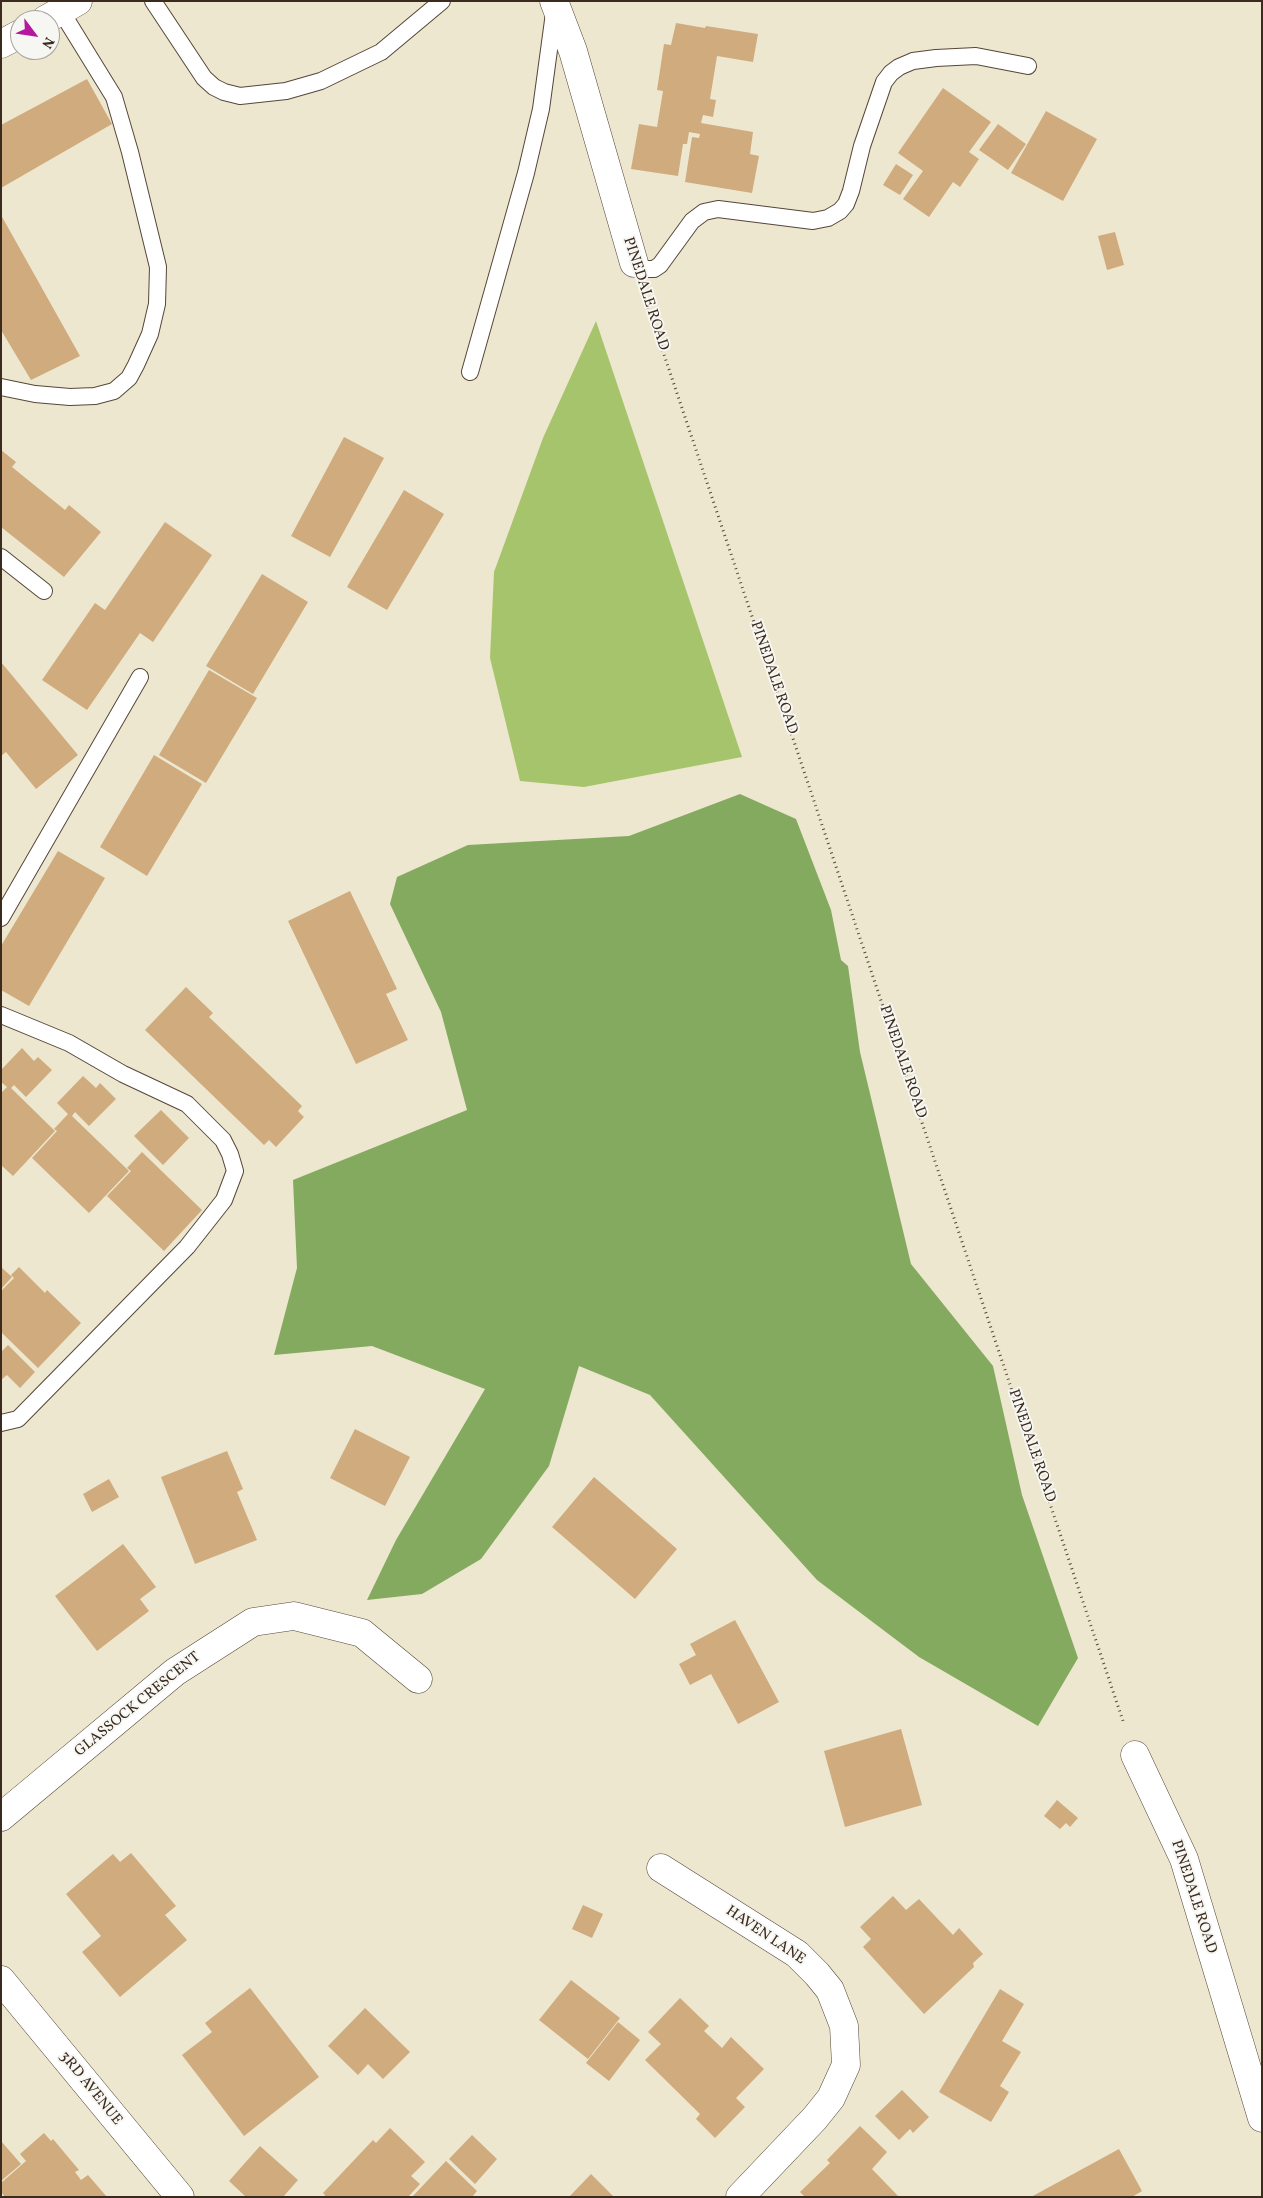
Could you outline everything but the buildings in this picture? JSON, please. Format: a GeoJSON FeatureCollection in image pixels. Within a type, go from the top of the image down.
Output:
{"type":"FeatureCollection","features":[{"type":"Feature","properties":{"kind":"street","name":"PINEDALE ROAD"},"geometry":{"type":"LineString","coordinates":[[554,4],[573,52],[634,263]]}},
{"type":"Feature","properties":{"kind":"street","name":"GLASSOCK CRESCENT"},"geometry":{"type":"LineString","coordinates":[[1,1818],[175,1672],[253,1622],[294,1616],[362,1633],[418,1679]]}},
{"type":"Feature","properties":{"kind":"street","name":"PINEDALE ROAD"},"geometry":{"type":"LineString","coordinates":[[1134,1755],[1184,1858],[1262,2118]]}},
{"type":"Feature","properties":{"kind":"street","name":"HAVEN LANE"},"geometry":{"type":"LineString","coordinates":[[661,1868],[797,1954],[830,1990],[844,2026],[846,2066],[831,2098],[815,2118],[740,2197]]}},
{"type":"Feature","properties":{"kind":"street","name":"3RD AVENUE"},"geometry":{"type":"LineString","coordinates":[[1,1980],[180,2197]]}},
{"type":"Feature","properties":{"kind":"lane"},"geometry":{"type":"LineString","coordinates":[[154,1],[204,78],[214,87],[240,96],[286,90],[321,81],[381,52],[442,1]]}},
{"type":"Feature","properties":{"kind":"lane"},"geometry":{"type":"LineString","coordinates":[[470,372],[526,173],[541,109],[554,4]]}},
{"type":"Feature","properties":{"kind":"lane"},"geometry":{"type":"LineString","coordinates":[[1,387],[35,394],[70,398],[95,396],[114,391],[129,378],[136,365],[150,334],[156,304],[158,267],[130,152],[114,97],[61,11]]}},
{"type":"Feature","properties":{"kind":"lane"},"geometry":{"type":"LineString","coordinates":[[634,263],[642,269],[654,269],[660,264],[692,221],[704,212],[718,209],[813,222],[828,218],[840,211],[846,204],[851,191],[862,146],[884,82],[899,67],[913,62],[936,58],[976,56],[1028,66]]}},
{"type":"Feature","properties":{"kind":"lane"},"geometry":{"type":"LineString","coordinates":[[1,557],[44,591]]}},
{"type":"Feature","properties":{"kind":"lane"},"geometry":{"type":"LineString","coordinates":[[1,918],[140,677]]}},
{"type":"Feature","properties":{"kind":"lane"},"geometry":{"type":"LineString","coordinates":[[1,1015],[69,1043],[124,1074],[187,1104],[223,1140],[235,1171],[224,1200],[187,1247],[18,1418],[1,1423]]}},
{"type":"Feature","properties":{"kind":"path","name":"PINEDALE ROAD"},"geometry":{"type":"LineString","coordinates":[[634,263],[1134,1755]]}},
{"type":"Feature","properties":{"kind":"green space"},"geometry":{"type":"Polygon","coordinates":[[[596,321],[742,757],[584,787],[520,781],[490,658],[494,572],[543,438],[596,321]]]}},
{"type":"Feature","properties":{"kind":"green space"},"geometry":{"type":"Polygon","coordinates":[[[740,794],[796,819],[831,910],[841,960],[848,966],[860,1052],[911,1264],[993,1366],[1022,1495],[1078,1658],[1038,1726],[919,1657],[817,1580],[650,1395],[579,1366],[549,1466],[481,1559],[422,1594],[367,1600],[396,1540],[485,1389],[372,1346],[274,1355],[297,1268],[293,1180],[467,1110],[441,1012],[390,904],[397,877],[468,845],[629,836],[740,794]]]}}]}
